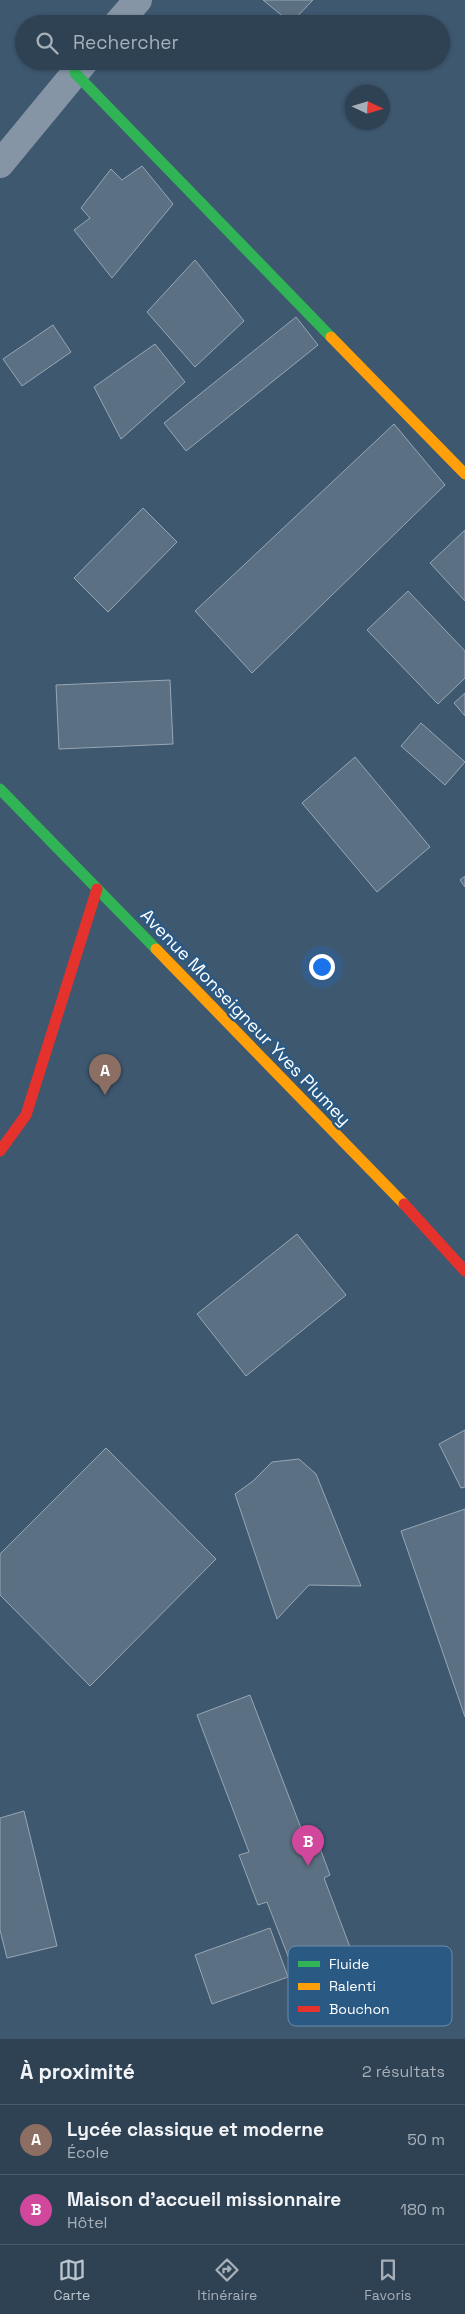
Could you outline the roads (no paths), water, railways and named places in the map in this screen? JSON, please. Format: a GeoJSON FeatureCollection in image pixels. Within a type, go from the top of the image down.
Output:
{"type":"FeatureCollection","features":[{"type":"Feature","properties":{"kind":"street"},"geometry":{"type":"LineString","coordinates":[[125,15],[138,0]]}},
{"type":"Feature","properties":{"kind":"street"},"geometry":{"type":"LineString","coordinates":[[0,164],[78,70]]}},
{"type":"Feature","properties":{"kind":"street"},"geometry":{"type":"LineString","coordinates":[[83,70],[465,474]]}},
{"type":"Feature","properties":{"kind":"street","name":"Avenue Monseigneur Yves Plumey"},"geometry":{"type":"LineString","coordinates":[[0,789],[438,1238],[465,1270]]}},
{"type":"Feature","properties":{"kind":"street"},"geometry":{"type":"LineString","coordinates":[[0,1151],[26,1114],[97,888]]}},
{"type":"Feature","properties":{"kind":"place","name":"Lycée classique et moderne"},"geometry":{"type":"Point","coordinates":[105,1095]}},
{"type":"Feature","properties":{"kind":"place","name":"Maison d'accueil missionnaire"},"geometry":{"type":"Point","coordinates":[308,1866]}}]}
